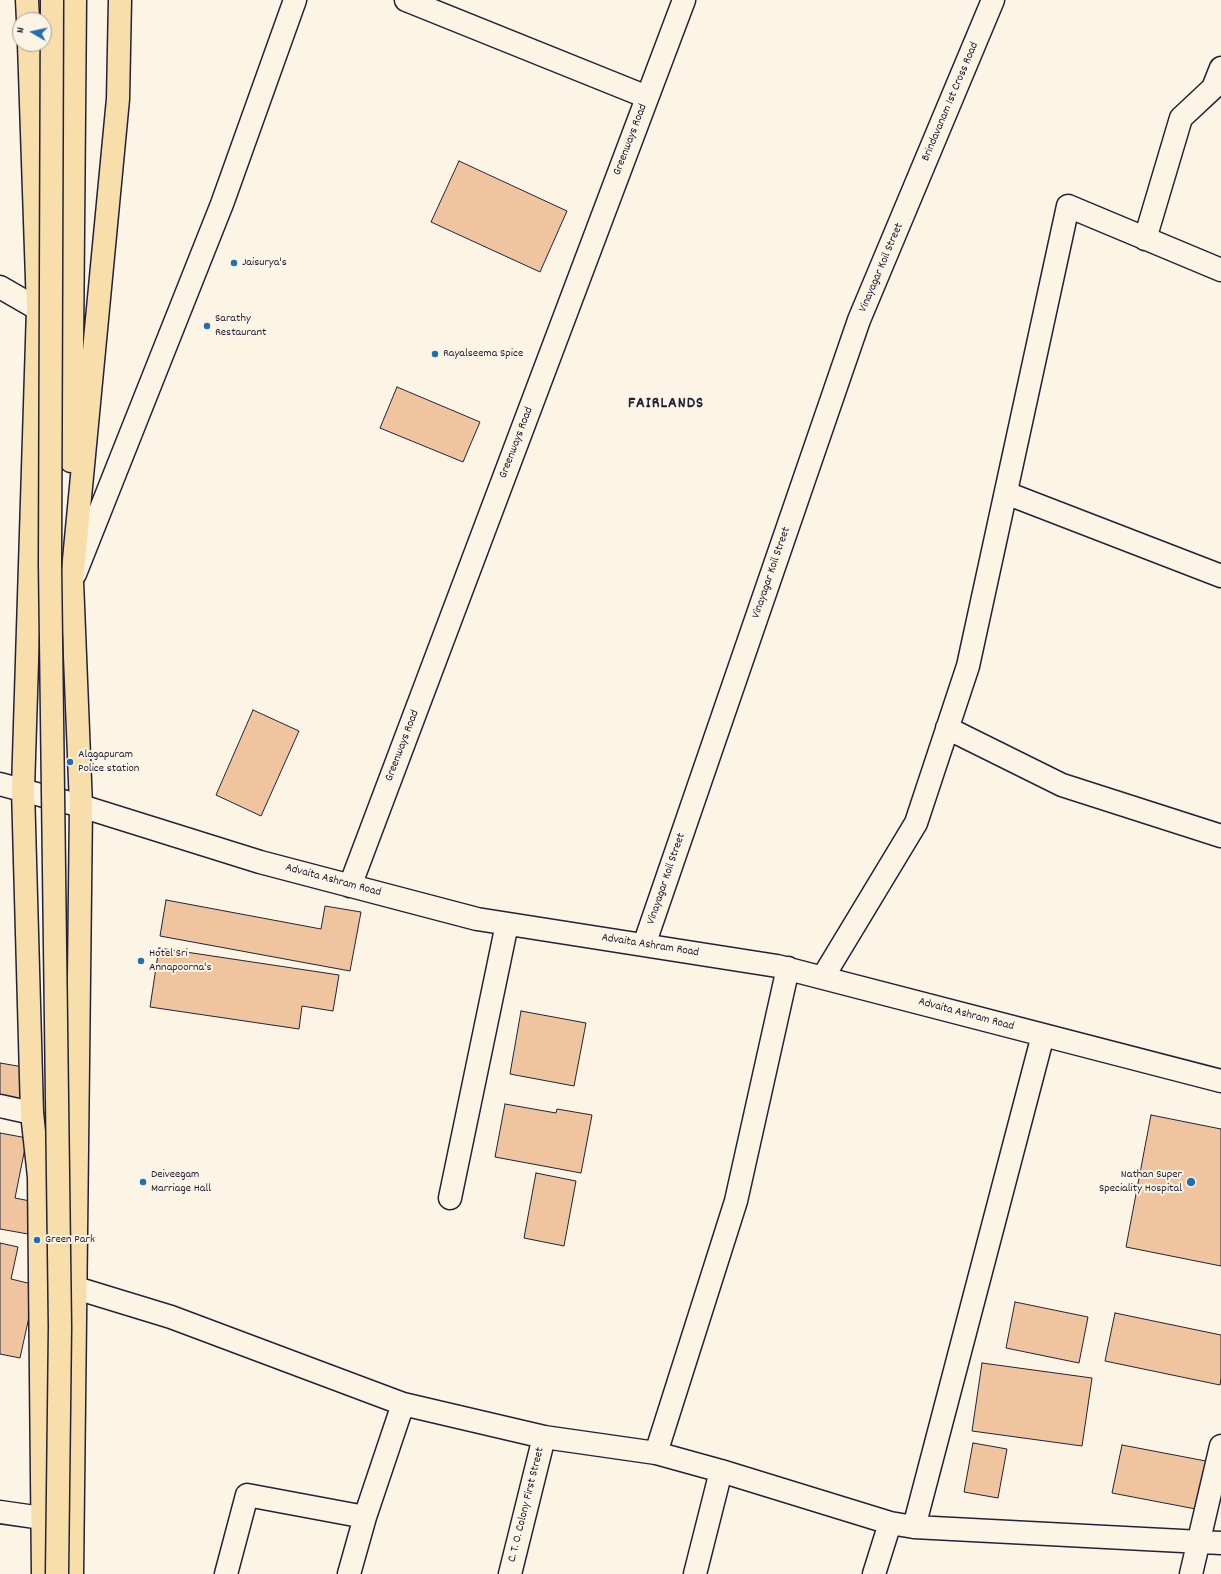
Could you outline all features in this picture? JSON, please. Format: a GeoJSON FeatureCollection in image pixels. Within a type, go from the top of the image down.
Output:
{"type":"FeatureCollection","features":[{"type":"Feature","properties":{"kind":"main road"},"geometry":{"type":"LineString","coordinates":[[27,0],[28,12]]}},
{"type":"Feature","properties":{"kind":"main road"},"geometry":{"type":"LineString","coordinates":[[52,0],[50,564],[60,1327],[58,1574]]}},
{"type":"Feature","properties":{"kind":"main road"},"geometry":{"type":"LineString","coordinates":[[72,1574],[81,806],[72,581],[71,464],[75,0]]}},
{"type":"Feature","properties":{"kind":"main road"},"geometry":{"type":"LineString","coordinates":[[72,581],[118,99],[120,0]]}},
{"type":"Feature","properties":{"kind":"main road"},"geometry":{"type":"LineString","coordinates":[[29,52],[38,309],[23,789],[32,1113],[38,1177],[43,1574]]}},
{"type":"Feature","properties":{"kind":"street"},"geometry":{"type":"LineString","coordinates":[[72,581],[222,204],[295,0]]}},
{"type":"Feature","properties":{"kind":"street"},"geometry":{"type":"LineString","coordinates":[[406,0],[647,97]]}},
{"type":"Feature","properties":{"kind":"street","name":"Greenways Road"},"geometry":{"type":"LineString","coordinates":[[350,886],[684,0]]}},
{"type":"Feature","properties":{"kind":"street","name":"Brindavanam 1st Cross Road"},"geometry":{"type":"LineString","coordinates":[[908,203],[993,0]]}},
{"type":"Feature","properties":{"kind":"street"},"geometry":{"type":"LineString","coordinates":[[1145,238],[1181,118],[1213,88],[1221,68]]}},
{"type":"Feature","properties":{"kind":"street","name":"Vinayagar Koil Street"},"geometry":{"type":"LineString","coordinates":[[644,945],[860,320],[908,203]]}},
{"type":"Feature","properties":{"kind":"street"},"geometry":{"type":"LineString","coordinates":[[823,977],[916,823],[968,666],[1068,206],[1221,270]]}},
{"type":"Feature","properties":{"kind":"street"},"geometry":{"type":"LineString","coordinates":[[0,287],[38,309]]}},
{"type":"Feature","properties":{"kind":"street"},"geometry":{"type":"LineString","coordinates":[[1006,493],[1221,576]]}},
{"type":"Feature","properties":{"kind":"street"},"geometry":{"type":"LineString","coordinates":[[947,728],[1062,785],[1221,836]]}},
{"type":"Feature","properties":{"kind":"street","name":"Advaita Ashram Road"},"geometry":{"type":"LineString","coordinates":[[0,784],[23,789],[81,806],[260,862],[477,919],[788,968],[1221,1081]]}},
{"type":"Feature","properties":{"kind":"street"},"geometry":{"type":"LineString","coordinates":[[450,1198],[508,924]]}},
{"type":"Feature","properties":{"kind":"street"},"geometry":{"type":"LineString","coordinates":[[656,1453],[736,1201],[788,968]]}},
{"type":"Feature","properties":{"kind":"street"},"geometry":{"type":"LineString","coordinates":[[914,1527],[1043,1035]]}},
{"type":"Feature","properties":{"kind":"street"},"geometry":{"type":"LineString","coordinates":[[0,1106],[32,1113]]}},
{"type":"Feature","properties":{"kind":"street"},"geometry":{"type":"LineString","coordinates":[[76,1288],[171,1317],[403,1404],[544,1437],[656,1453],[721,1471],[890,1523],[914,1527],[1221,1543]]}},
{"type":"Feature","properties":{"kind":"street"},"geometry":{"type":"LineString","coordinates":[[349,1574],[365,1518],[403,1404]]}},
{"type":"Feature","properties":{"kind":"street","name":"C. T. O. Colony First Street"},"geometry":{"type":"LineString","coordinates":[[510,1574],[544,1437]]}},
{"type":"Feature","properties":{"kind":"street"},"geometry":{"type":"LineString","coordinates":[[1191,1574],[1221,1446]]}},
{"type":"Feature","properties":{"kind":"street"},"geometry":{"type":"LineString","coordinates":[[695,1574],[721,1471]]}},
{"type":"Feature","properties":{"kind":"street"},"geometry":{"type":"LineString","coordinates":[[226,1574],[247,1495],[365,1518]]}},
{"type":"Feature","properties":{"kind":"street"},"geometry":{"type":"LineString","coordinates":[[0,1512],[42,1518]]}},
{"type":"Feature","properties":{"kind":"street"},"geometry":{"type":"LineString","coordinates":[[874,1574],[890,1523]]}},
{"type":"Feature","properties":{"kind":"building"},"geometry":{"type":"Polygon","coordinates":[[[459,161],[567,211],[540,272],[431,222],[459,161]]]}},
{"type":"Feature","properties":{"kind":"building"},"geometry":{"type":"Polygon","coordinates":[[[397,387],[480,422],[463,462],[380,428],[397,387]]]}},
{"type":"Feature","properties":{"kind":"building"},"geometry":{"type":"Polygon","coordinates":[[[253,710],[299,731],[261,816],[216,795],[253,710]]]}},
{"type":"Feature","properties":{"kind":"building"},"geometry":{"type":"Polygon","coordinates":[[[166,900],[321,929],[325,906],[361,912],[350,971],[160,936],[166,900]]]}},
{"type":"Feature","properties":{"kind":"building"},"geometry":{"type":"Polygon","coordinates":[[[159,948],[339,975],[333,1011],[302,1006],[299,1029],[150,1007],[159,948]]]}},
{"type":"Feature","properties":{"kind":"building"},"geometry":{"type":"Polygon","coordinates":[[[521,1011],[586,1023],[574,1086],[510,1074],[521,1011]]]}},
{"type":"Feature","properties":{"kind":"building"},"geometry":{"type":"Polygon","coordinates":[[[0,1063],[29,1068],[22,1104],[0,1100],[0,1063]]]}},
{"type":"Feature","properties":{"kind":"building"},"geometry":{"type":"Polygon","coordinates":[[[505,1104],[556,1113],[557,1109],[592,1115],[581,1173],[495,1157],[505,1104]]]}},
{"type":"Feature","properties":{"kind":"building"},"geometry":{"type":"Polygon","coordinates":[[[1151,1115],[1221,1129],[1221,1266],[1126,1247],[1151,1115]]]}},
{"type":"Feature","properties":{"kind":"building"},"geometry":{"type":"Polygon","coordinates":[[[0,1133],[27,1138],[15,1198],[35,1202],[28,1234],[0,1229],[0,1133]]]}},
{"type":"Feature","properties":{"kind":"building"},"geometry":{"type":"Polygon","coordinates":[[[536,1173],[576,1181],[564,1246],[524,1238],[536,1173]]]}},
{"type":"Feature","properties":{"kind":"building"},"geometry":{"type":"Polygon","coordinates":[[[0,1243],[18,1247],[11,1279],[36,1285],[20,1358],[0,1354],[0,1243]]]}},
{"type":"Feature","properties":{"kind":"building"},"geometry":{"type":"Polygon","coordinates":[[[1015,1302],[1088,1317],[1079,1363],[1006,1348],[1015,1302]]]}},
{"type":"Feature","properties":{"kind":"building"},"geometry":{"type":"Polygon","coordinates":[[[1115,1313],[1221,1335],[1220,1385],[1105,1361],[1115,1313]]]}},
{"type":"Feature","properties":{"kind":"building"},"geometry":{"type":"Polygon","coordinates":[[[982,1363],[1092,1378],[1082,1446],[972,1431],[982,1363]]]}},
{"type":"Feature","properties":{"kind":"building"},"geometry":{"type":"Polygon","coordinates":[[[973,1443],[1007,1449],[998,1498],[964,1492],[973,1443]]]}},
{"type":"Feature","properties":{"kind":"building"},"geometry":{"type":"Polygon","coordinates":[[[1122,1445],[1211,1462],[1201,1510],[1112,1493],[1122,1445]]]}},
{"type":"Feature","properties":{"kind":"place","name":"Jaisurya's"},"geometry":{"type":"Point","coordinates":[234,263]}},
{"type":"Feature","properties":{"kind":"place","name":"Sarathy Restaurant"},"geometry":{"type":"Point","coordinates":[207,326]}},
{"type":"Feature","properties":{"kind":"place","name":"Rayalseema Spice"},"geometry":{"type":"Point","coordinates":[435,354]}},
{"type":"Feature","properties":{"kind":"place","name":"Alagapuram Police station"},"geometry":{"type":"Point","coordinates":[70,762]}},
{"type":"Feature","properties":{"kind":"place","name":"Hotel Sri Annapoorna's"},"geometry":{"type":"Point","coordinates":[141,961]}},
{"type":"Feature","properties":{"kind":"place","name":"Deiveegam Marriage Hall"},"geometry":{"type":"Point","coordinates":[143,1182]}},
{"type":"Feature","properties":{"kind":"place","name":"Nathan Super Speciality Hospital"},"geometry":{"type":"Point","coordinates":[1191,1182]}},
{"type":"Feature","properties":{"kind":"place","name":"Green Park"},"geometry":{"type":"Point","coordinates":[37,1240]}},
{"type":"Feature","properties":{"kind":"district","name":"FAIRLANDS"},"geometry":{"type":"Point","coordinates":[666,405]}}]}
